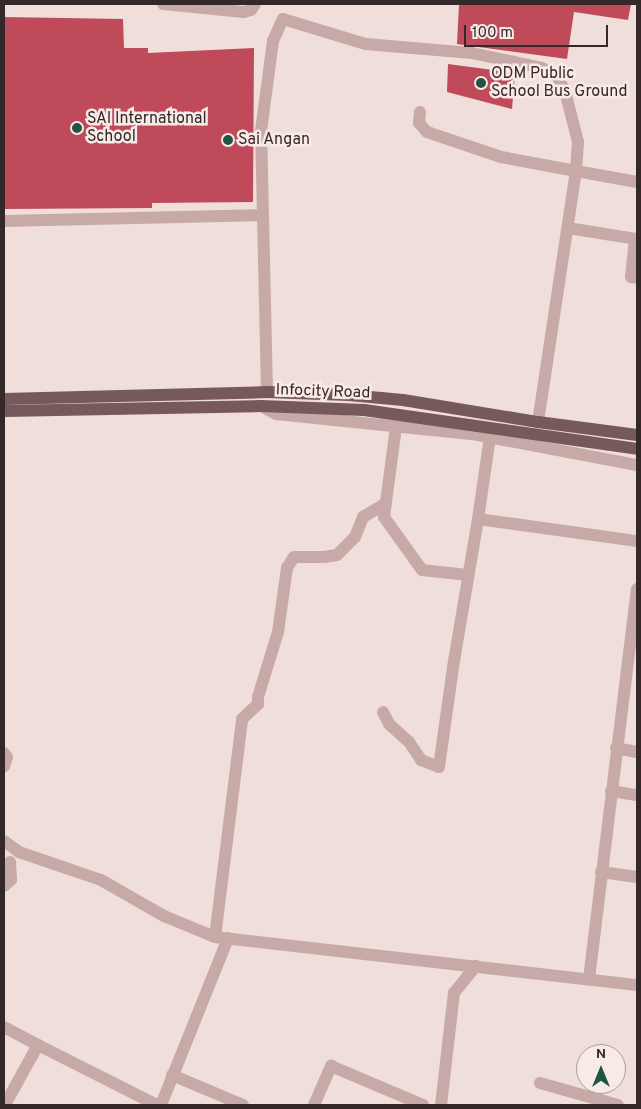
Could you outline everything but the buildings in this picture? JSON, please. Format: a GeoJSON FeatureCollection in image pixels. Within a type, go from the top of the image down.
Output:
{"type":"FeatureCollection","features":[{"type":"Feature","properties":{"kind":"main road","name":"Infocity Road"},"geometry":{"type":"LineString","coordinates":[[4,398],[267,392],[349,395],[637,449]]}},
{"type":"Feature","properties":{"kind":"main road"},"geometry":{"type":"LineString","coordinates":[[163,394],[164,408]]}},
{"type":"Feature","properties":{"kind":"main road","name":"Infocity Road"},"geometry":{"type":"LineString","coordinates":[[4,411],[261,406],[452,414],[538,422],[637,435]]}},
{"type":"Feature","properties":{"kind":"street"},"geometry":{"type":"LineString","coordinates":[[163,4],[244,12],[251,10],[255,4]]}},
{"type":"Feature","properties":{"kind":"street"},"geometry":{"type":"LineString","coordinates":[[267,392],[261,131],[274,41],[283,19],[366,44],[472,53],[542,68],[557,76],[564,91],[578,142],[568,228],[538,422]]}},
{"type":"Feature","properties":{"kind":"street"},"geometry":{"type":"LineString","coordinates":[[420,112],[419,123],[427,132],[501,157],[637,182]]}},
{"type":"Feature","properties":{"kind":"street"},"geometry":{"type":"LineString","coordinates":[[4,221],[263,215]]}},
{"type":"Feature","properties":{"kind":"street"},"geometry":{"type":"LineString","coordinates":[[568,228],[636,239],[631,277],[637,278]]}},
{"type":"Feature","properties":{"kind":"street"},"geometry":{"type":"LineString","coordinates":[[261,406],[276,414],[490,437],[637,466]]}},
{"type":"Feature","properties":{"kind":"street"},"geometry":{"type":"LineString","coordinates":[[396,427],[384,517],[422,570],[468,574]]}},
{"type":"Feature","properties":{"kind":"street"},"geometry":{"type":"LineString","coordinates":[[383,712],[389,724],[409,742],[421,760],[439,767],[490,437]]}},
{"type":"Feature","properties":{"kind":"street"},"geometry":{"type":"LineString","coordinates":[[4,1027],[159,1105],[172,1076],[221,938],[242,719],[258,704],[258,696],[278,632],[286,568],[294,557],[337,555],[355,537],[363,517],[386,503]]}},
{"type":"Feature","properties":{"kind":"street"},"geometry":{"type":"LineString","coordinates":[[478,519],[637,541]]}},
{"type":"Feature","properties":{"kind":"street"},"geometry":{"type":"LineString","coordinates":[[589,979],[637,589]]}},
{"type":"Feature","properties":{"kind":"street"},"geometry":{"type":"LineString","coordinates":[[616,748],[637,752]]}},
{"type":"Feature","properties":{"kind":"street"},"geometry":{"type":"LineString","coordinates":[[4,753],[7,757],[4,767]]}},
{"type":"Feature","properties":{"kind":"street"},"geometry":{"type":"LineString","coordinates":[[611,791],[637,796]]}},
{"type":"Feature","properties":{"kind":"street"},"geometry":{"type":"LineString","coordinates":[[4,841],[19,852],[101,880],[164,916],[221,938],[637,985]]}},
{"type":"Feature","properties":{"kind":"street"},"geometry":{"type":"LineString","coordinates":[[4,886],[11,880],[7,860],[19,852]]}},
{"type":"Feature","properties":{"kind":"street"},"geometry":{"type":"LineString","coordinates":[[601,872],[637,877]]}},
{"type":"Feature","properties":{"kind":"street"},"geometry":{"type":"LineString","coordinates":[[441,1105],[454,993],[476,966]]}},
{"type":"Feature","properties":{"kind":"street"},"geometry":{"type":"LineString","coordinates":[[7,1101],[38,1045]]}},
{"type":"Feature","properties":{"kind":"street"},"geometry":{"type":"LineString","coordinates":[[314,1105],[331,1066],[423,1105]]}},
{"type":"Feature","properties":{"kind":"street"},"geometry":{"type":"LineString","coordinates":[[172,1076],[244,1105]]}},
{"type":"Feature","properties":{"kind":"street"},"geometry":{"type":"LineString","coordinates":[[540,1083],[618,1105]]}},
{"type":"Feature","properties":{"kind":"place","name":"ODM Public School Bus Ground"},"geometry":{"type":"Point","coordinates":[481,83]}},
{"type":"Feature","properties":{"kind":"place","name":"SAI International School"},"geometry":{"type":"Point","coordinates":[77,128]}},
{"type":"Feature","properties":{"kind":"place","name":"Sai Angan"},"geometry":{"type":"Point","coordinates":[228,140]}}]}
